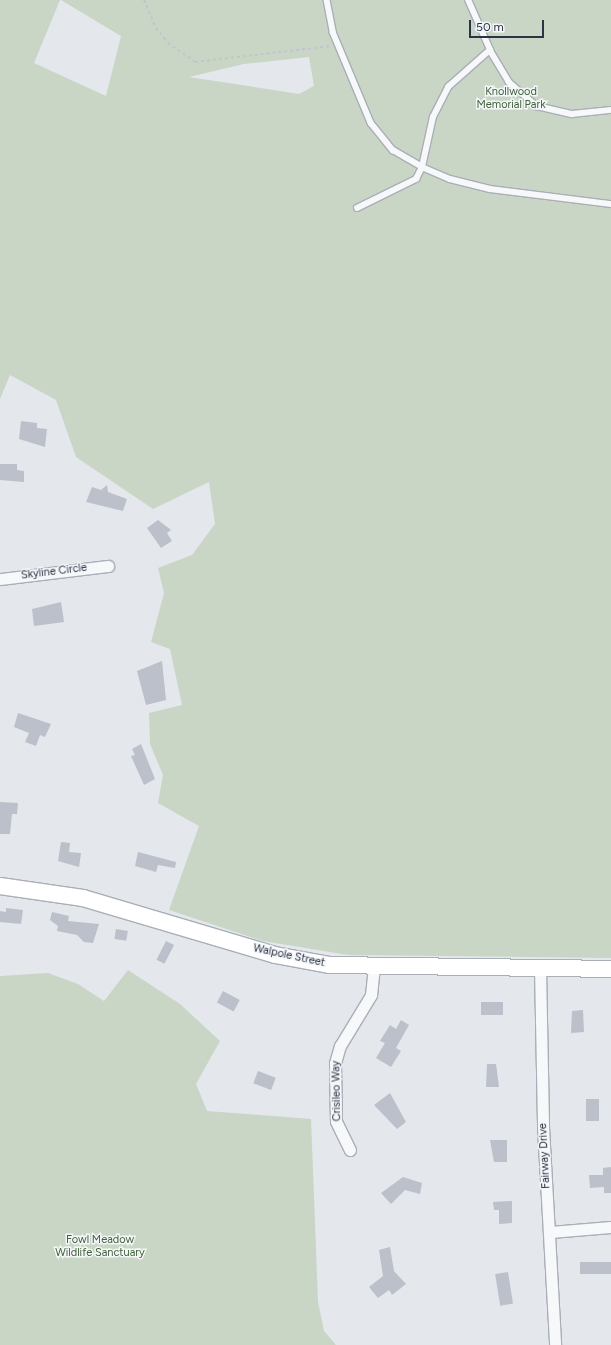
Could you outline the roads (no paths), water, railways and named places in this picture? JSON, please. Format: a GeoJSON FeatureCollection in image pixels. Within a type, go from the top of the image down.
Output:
{"type":"FeatureCollection","features":[{"type":"Feature","properties":{"kind":"main road","name":"Walpole Street"},"geometry":{"type":"LineString","coordinates":[[0,886],[83,898],[290,959],[374,967],[540,967],[611,969]]}},
{"type":"Feature","properties":{"kind":"street","name":"Skyline Circle"},"geometry":{"type":"LineString","coordinates":[[0,579],[108,566]]}},
{"type":"Feature","properties":{"kind":"street","name":"Crisileo Way"},"geometry":{"type":"LineString","coordinates":[[350,1150],[336,1121],[335,1063],[340,1046],[371,995],[374,967]]}},
{"type":"Feature","properties":{"kind":"street","name":"Fairway Drive"},"geometry":{"type":"LineString","coordinates":[[540,967],[543,1127],[550,1232],[555,1345]]}},
{"type":"Feature","properties":{"kind":"street"},"geometry":{"type":"LineString","coordinates":[[550,1232],[611,1227]]}},
{"type":"Feature","properties":{"kind":"lane"},"geometry":{"type":"LineString","coordinates":[[327,0],[339,46],[379,134],[393,150],[422,167],[450,179],[490,189],[611,204]]}},
{"type":"Feature","properties":{"kind":"lane"},"geometry":{"type":"LineString","coordinates":[[468,0],[490,50],[509,82],[537,106],[572,114],[611,110]]}},
{"type":"Feature","properties":{"kind":"lane"},"geometry":{"type":"LineString","coordinates":[[357,208],[416,179],[422,167],[433,117],[448,87],[490,50]]}},
{"type":"Feature","properties":{"kind":"park label","name":"Knollwood Memorial Park"},"geometry":{"type":"Point","coordinates":[511,99]}},
{"type":"Feature","properties":{"kind":"park label","name":"Fowl Meadow Wildlife Sanctuary"},"geometry":{"type":"Point","coordinates":[100,1247]}}]}
